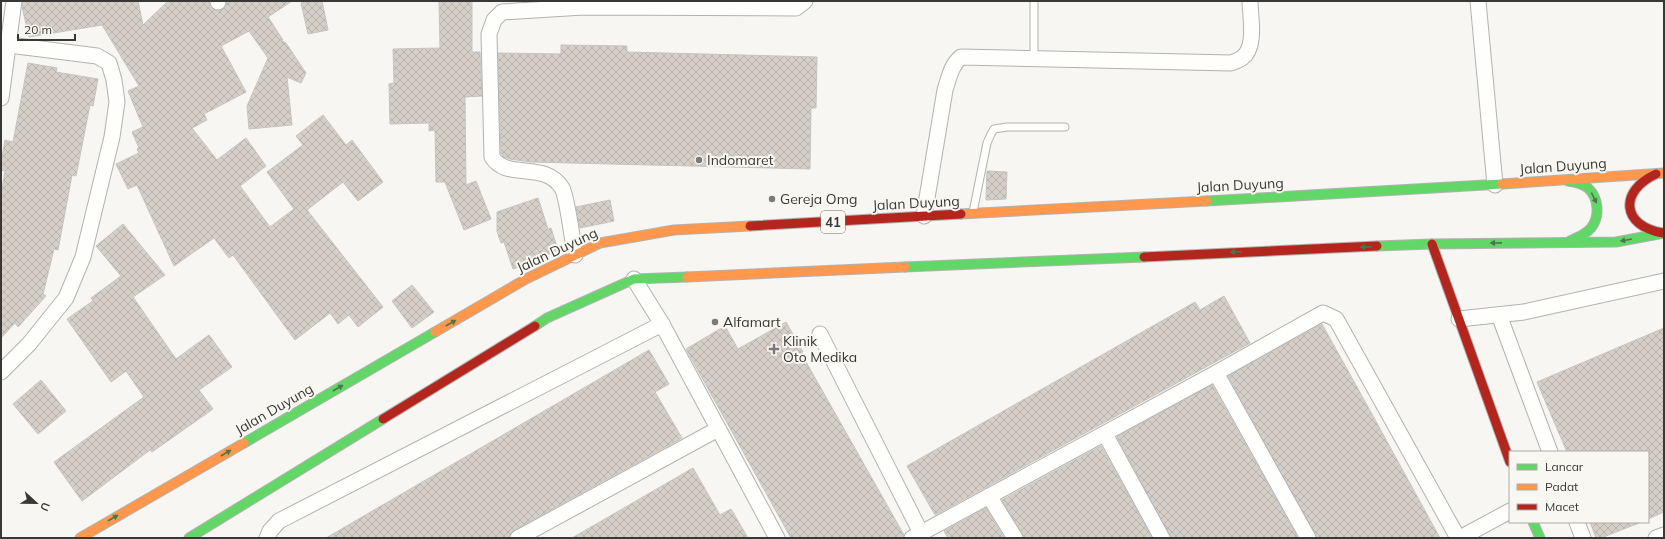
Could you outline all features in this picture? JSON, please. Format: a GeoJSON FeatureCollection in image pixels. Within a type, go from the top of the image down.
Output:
{"type":"FeatureCollection","features":[{"type":"Feature","properties":{"kind":"main road","name":"Jalan Duyung"},"geometry":{"type":"LineString","coordinates":[[80,538],[526,279],[600,243],[674,230],[1495,185],[1660,173]]}},
{"type":"Feature","properties":{"kind":"main road"},"geometry":{"type":"LineString","coordinates":[[1660,173],[1648,176],[1640,181],[1631,197],[1630,206],[1633,216],[1638,224],[1646,230],[1664,233]]}},
{"type":"Feature","properties":{"kind":"main road"},"geometry":{"type":"LineString","coordinates":[[1563,181],[1572,181],[1581,184],[1589,190],[1595,198],[1598,207],[1597,217],[1591,230],[1580,239],[1570,241]]}},
{"type":"Feature","properties":{"kind":"main road"},"geometry":{"type":"LineString","coordinates":[[189,538],[547,318],[634,279],[1432,244],[1570,241],[1616,242],[1664,233]]}},
{"type":"Feature","properties":{"kind":"main road"},"geometry":{"type":"LineString","coordinates":[[1432,244],[1509,459]]}},
{"type":"Feature","properties":{"kind":"main road"},"geometry":{"type":"LineString","coordinates":[[1533,523],[1540,538]]}},
{"type":"Feature","properties":{"kind":"street"},"geometry":{"type":"LineString","coordinates":[[1,98],[14,1]]}},
{"type":"Feature","properties":{"kind":"street"},"geometry":{"type":"LineString","coordinates":[[575,255],[563,189],[554,179],[542,172],[507,168],[496,164],[492,157],[489,34],[494,20],[502,12],[583,4],[699,4],[796,8],[805,1]]}},
{"type":"Feature","properties":{"kind":"street"},"geometry":{"type":"LineString","coordinates":[[924,216],[945,90],[956,62],[961,58],[979,56],[1034,60],[1231,63],[1242,58],[1247,52],[1251,42],[1250,1]]}},
{"type":"Feature","properties":{"kind":"street"},"geometry":{"type":"LineString","coordinates":[[1478,1],[1495,185]]}},
{"type":"Feature","properties":{"kind":"street"},"geometry":{"type":"LineString","coordinates":[[1,372],[29,344],[66,298],[83,257],[112,137],[117,102],[114,80],[109,63],[97,56],[9,45]]}},
{"type":"Feature","properties":{"kind":"street"},"geometry":{"type":"LineString","coordinates":[[634,279],[662,324],[777,538]]}},
{"type":"Feature","properties":{"kind":"street"},"geometry":{"type":"LineString","coordinates":[[1459,319],[1524,312],[1664,281]]}},
{"type":"Feature","properties":{"kind":"street"},"geometry":{"type":"LineString","coordinates":[[820,334],[917,535],[1216,374],[1323,313],[1336,319],[1459,538],[1509,512]]}},
{"type":"Feature","properties":{"kind":"street"},"geometry":{"type":"LineString","coordinates":[[1499,315],[1550,451]]}},
{"type":"Feature","properties":{"kind":"street"},"geometry":{"type":"LineString","coordinates":[[267,538],[270,531],[279,521],[662,324]]}},
{"type":"Feature","properties":{"kind":"street"},"geometry":{"type":"LineString","coordinates":[[1216,374],[1308,538]]}},
{"type":"Feature","properties":{"kind":"street"},"geometry":{"type":"LineString","coordinates":[[518,538],[536,534],[718,429]]}},
{"type":"Feature","properties":{"kind":"street"},"geometry":{"type":"LineString","coordinates":[[1105,434],[1162,538]]}},
{"type":"Feature","properties":{"kind":"street"},"geometry":{"type":"LineString","coordinates":[[988,496],[1015,538]]}},
{"type":"Feature","properties":{"kind":"street"},"geometry":{"type":"LineString","coordinates":[[1577,523],[1583,538]]}},
{"type":"Feature","properties":{"kind":"street"},"geometry":{"type":"LineString","coordinates":[[1656,538],[1664,535]]}},
{"type":"Feature","properties":{"kind":"lane"},"geometry":{"type":"LineString","coordinates":[[1034,1],[1034,60]]}},
{"type":"Feature","properties":{"kind":"lane"},"geometry":{"type":"LineString","coordinates":[[972,214],[987,143],[994,129],[1065,127]]}},
{"type":"Feature","properties":{"kind":"building"},"geometry":{"type":"Polygon","coordinates":[[[23,1],[138,1],[143,25],[168,1],[209,1],[210,7],[218,11],[226,7],[227,1],[292,1],[268,17],[283,40],[280,40],[286,43],[306,73],[301,83],[287,77],[292,125],[249,129],[247,106],[268,58],[249,31],[221,46],[246,92],[204,114],[207,120],[192,128],[217,160],[246,138],[266,166],[240,186],[270,227],[294,209],[267,172],[303,145],[296,136],[323,115],[346,145],[352,140],[383,182],[358,201],[343,182],[307,210],[383,307],[358,327],[349,315],[338,324],[330,313],[295,340],[233,255],[229,258],[214,238],[174,266],[137,185],[128,189],[116,164],[139,153],[137,149],[139,148],[132,132],[143,127],[128,91],[139,86],[102,25],[29,37],[22,7],[23,1]]]}},
{"type":"Feature","properties":{"kind":"building"},"geometry":{"type":"Polygon","coordinates":[[[322,1],[328,30],[308,34],[301,3],[322,1]]]}},
{"type":"Feature","properties":{"kind":"building"},"geometry":{"type":"Polygon","coordinates":[[[439,1],[472,1],[472,52],[480,52],[482,96],[465,97],[466,185],[476,181],[491,219],[464,230],[445,182],[436,182],[435,130],[429,131],[429,123],[390,124],[389,84],[394,83],[393,49],[440,48],[439,1]]]}},
{"type":"Feature","properties":{"kind":"building"},"geometry":{"type":"Polygon","coordinates":[[[561,45],[627,46],[627,52],[817,57],[816,108],[811,108],[810,169],[530,162],[504,157],[501,153],[498,53],[561,54],[561,45]]]}},
{"type":"Feature","properties":{"kind":"building"},"geometry":{"type":"Polygon","coordinates":[[[28,63],[57,68],[56,72],[98,79],[93,106],[90,105],[76,176],[72,175],[58,250],[54,249],[43,294],[46,296],[18,327],[15,323],[1,338],[1,195],[5,171],[1,170],[1,162],[5,140],[13,142],[28,63]]]}},
{"type":"Feature","properties":{"kind":"building"},"geometry":{"type":"Polygon","coordinates":[[[987,171],[1007,172],[1006,199],[986,200],[987,171]]]}},
{"type":"Feature","properties":{"kind":"building"},"geometry":{"type":"Polygon","coordinates":[[[538,198],[548,229],[551,228],[558,250],[513,269],[504,242],[501,243],[497,231],[497,212],[538,198]]]}},
{"type":"Feature","properties":{"kind":"building"},"geometry":{"type":"Polygon","coordinates":[[[610,200],[614,221],[580,228],[576,207],[610,200]]]}},
{"type":"Feature","properties":{"kind":"building"},"geometry":{"type":"Polygon","coordinates":[[[123,224],[165,275],[133,297],[176,359],[209,335],[232,367],[199,390],[213,409],[152,452],[150,450],[82,501],[54,462],[144,397],[126,371],[111,382],[67,319],[93,301],[91,298],[121,276],[96,246],[123,224]]]}},
{"type":"Feature","properties":{"kind":"building"},"geometry":{"type":"Polygon","coordinates":[[[412,285],[434,312],[412,328],[392,301],[412,285]]]}},
{"type":"Feature","properties":{"kind":"building"},"geometry":{"type":"Polygon","coordinates":[[[1224,296],[1250,343],[935,515],[907,466],[1195,302],[1200,310],[1224,296]]]}},
{"type":"Feature","properties":{"kind":"building"},"geometry":{"type":"Polygon","coordinates":[[[786,322],[803,352],[801,353],[904,535],[903,538],[791,538],[686,349],[725,326],[738,349],[786,322]]]}},
{"type":"Feature","properties":{"kind":"building"},"geometry":{"type":"Polygon","coordinates":[[[1322,324],[1440,538],[1317,538],[1228,376],[1322,324]]]}},
{"type":"Feature","properties":{"kind":"building"},"geometry":{"type":"Polygon","coordinates":[[[1664,328],[1664,512],[1649,519],[1649,451],[1567,451],[1537,382],[1664,328]]]}},
{"type":"Feature","properties":{"kind":"building"},"geometry":{"type":"Polygon","coordinates":[[[649,350],[669,384],[655,392],[682,438],[514,530],[509,538],[326,538],[649,350]]]}},
{"type":"Feature","properties":{"kind":"building"},"geometry":{"type":"Polygon","coordinates":[[[41,380],[66,411],[38,434],[13,404],[41,380]]]}},
{"type":"Feature","properties":{"kind":"building"},"geometry":{"type":"Polygon","coordinates":[[[1212,385],[1298,538],[1171,538],[1117,437],[1212,385]]]}},
{"type":"Feature","properties":{"kind":"building"},"geometry":{"type":"Polygon","coordinates":[[[1101,446],[1152,538],[1024,538],[1002,500],[1101,446]]]}},
{"type":"Feature","properties":{"kind":"building"},"geometry":{"type":"Polygon","coordinates":[[[693,468],[720,515],[731,509],[748,538],[572,538],[693,468]]]}},
{"type":"Feature","properties":{"kind":"building"},"geometry":{"type":"Polygon","coordinates":[[[986,508],[1004,538],[948,538],[944,531],[986,508]]]}},
{"type":"Feature","properties":{"kind":"building"},"geometry":{"type":"Polygon","coordinates":[[[1590,523],[1639,523],[1601,538],[1596,538],[1590,523]]]}},
{"type":"Feature","properties":{"kind":"traffic: fast"},"geometry":{"type":"LineString","coordinates":[[1568,181],[1586,186],[1592,192],[1597,208],[1596,219],[1591,228],[1584,234],[1570,241]]}},
{"type":"Feature","properties":{"kind":"traffic: fast"},"geometry":{"type":"LineString","coordinates":[[1207,201],[1502,184]]}},
{"type":"Feature","properties":{"kind":"traffic: fast"},"geometry":{"type":"LineString","coordinates":[[1377,246],[1616,242],[1664,233]]}},
{"type":"Feature","properties":{"kind":"traffic: fast"},"geometry":{"type":"LineString","coordinates":[[905,267],[1144,257]]}},
{"type":"Feature","properties":{"kind":"traffic: fast"},"geometry":{"type":"LineString","coordinates":[[535,326],[547,318],[634,279],[687,277]]}},
{"type":"Feature","properties":{"kind":"traffic: fast"},"geometry":{"type":"LineString","coordinates":[[244,443],[435,332]]}},
{"type":"Feature","properties":{"kind":"traffic: fast"},"geometry":{"type":"LineString","coordinates":[[189,538],[383,419]]}},
{"type":"Feature","properties":{"kind":"traffic: fast"},"geometry":{"type":"LineString","coordinates":[[1533,523],[1540,538]]}},
{"type":"Feature","properties":{"kind":"traffic: slow"},"geometry":{"type":"LineString","coordinates":[[1502,184],[1664,173]]}},
{"type":"Feature","properties":{"kind":"traffic: slow"},"geometry":{"type":"LineString","coordinates":[[961,214],[1207,201]]}},
{"type":"Feature","properties":{"kind":"traffic: slow"},"geometry":{"type":"LineString","coordinates":[[435,332],[526,279],[600,243],[674,230],[750,226]]}},
{"type":"Feature","properties":{"kind":"traffic: slow"},"geometry":{"type":"LineString","coordinates":[[687,277],[905,267]]}},
{"type":"Feature","properties":{"kind":"traffic: slow"},"geometry":{"type":"LineString","coordinates":[[80,538],[244,443]]}},
{"type":"Feature","properties":{"kind":"traffic: jam"},"geometry":{"type":"LineString","coordinates":[[1656,174],[1644,181],[1636,189],[1631,198],[1630,207],[1633,216],[1639,223],[1649,229],[1663,233]]}},
{"type":"Feature","properties":{"kind":"traffic: jam"},"geometry":{"type":"LineString","coordinates":[[750,226],[961,214]]}},
{"type":"Feature","properties":{"kind":"traffic: jam"},"geometry":{"type":"LineString","coordinates":[[1432,244],[1509,459]]}},
{"type":"Feature","properties":{"kind":"traffic: jam"},"geometry":{"type":"LineString","coordinates":[[1144,257],[1377,246]]}},
{"type":"Feature","properties":{"kind":"traffic: jam"},"geometry":{"type":"LineString","coordinates":[[383,419],[535,326]]}},
{"type":"Feature","properties":{"kind":"place","name":"Indomaret"},"geometry":{"type":"Point","coordinates":[699,160]}},
{"type":"Feature","properties":{"kind":"place","name":"Gereja Omg"},"geometry":{"type":"Point","coordinates":[772,199]}},
{"type":"Feature","properties":{"kind":"place","name":"Alfamart"},"geometry":{"type":"Point","coordinates":[715,322]}},
{"type":"Feature","properties":{"kind":"place","name":"Klinik Oto Medika"},"geometry":{"type":"Point","coordinates":[774,349]}}]}
